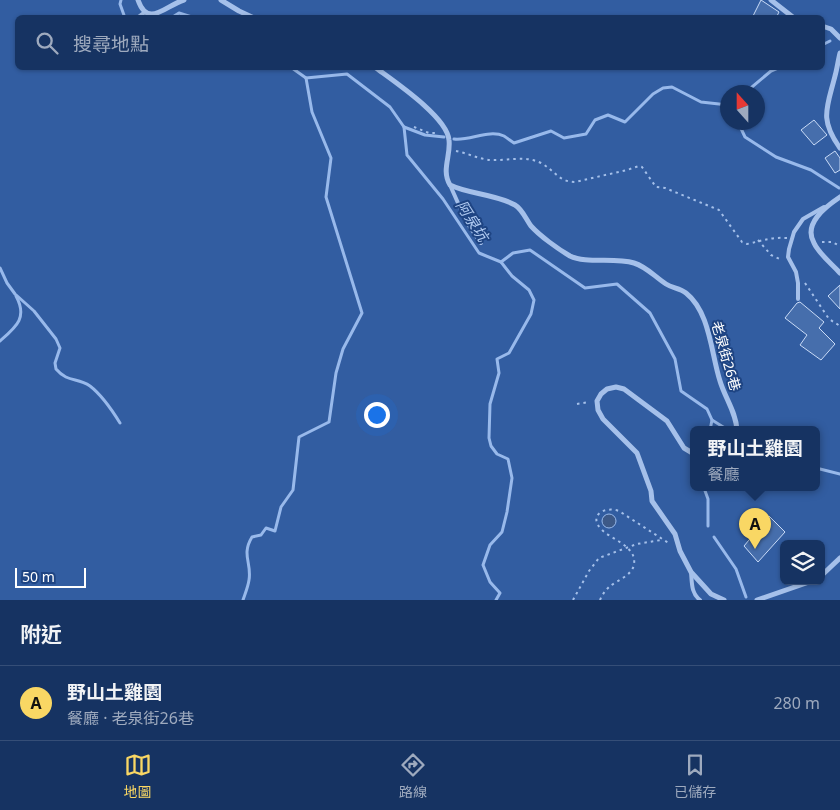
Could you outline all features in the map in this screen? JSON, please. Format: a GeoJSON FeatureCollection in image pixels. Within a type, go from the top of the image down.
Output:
{"type":"FeatureCollection","features":[{"type":"Feature","properties":{"kind":"street"},"geometry":{"type":"LineString","coordinates":[[138,0],[140,8],[151,14],[159,13],[184,0]]}},
{"type":"Feature","properties":{"kind":"street"},"geometry":{"type":"LineString","coordinates":[[221,0],[248,15]]}},
{"type":"Feature","properties":{"kind":"street"},"geometry":{"type":"LineString","coordinates":[[771,0],[790,15]]}},
{"type":"Feature","properties":{"kind":"street"},"geometry":{"type":"LineString","coordinates":[[825,27],[831,29],[840,38]]}},
{"type":"Feature","properties":{"kind":"street"},"geometry":{"type":"LineString","coordinates":[[840,53],[836,75],[825,110],[830,134],[840,148]]}},
{"type":"Feature","properties":{"kind":"street"},"geometry":{"type":"LineString","coordinates":[[379,70],[420,102],[438,119],[448,134],[449,141],[445,172],[450,185]]}},
{"type":"Feature","properties":{"kind":"street","name":"老泉街26巷"},"geometry":{"type":"LineString","coordinates":[[450,185],[514,204],[536,230],[571,256],[583,259],[620,260],[635,263],[646,268],[667,285],[687,294],[701,313],[707,328],[714,365],[724,394],[737,419],[738,426]]}},
{"type":"Feature","properties":{"kind":"street"},"geometry":{"type":"LineString","coordinates":[[840,197],[824,207],[812,228],[811,236],[815,245],[840,273]]}},
{"type":"Feature","properties":{"kind":"street"},"geometry":{"type":"LineString","coordinates":[[690,452],[684,448],[667,421],[624,389],[616,387],[608,389],[601,394],[597,401],[598,410],[603,419],[637,453],[651,491],[652,502],[675,534],[680,550],[691,572],[711,594],[724,600]]}},
{"type":"Feature","properties":{"kind":"street"},"geometry":{"type":"LineString","coordinates":[[825,572],[840,558]]}},
{"type":"Feature","properties":{"kind":"street"},"geometry":{"type":"LineString","coordinates":[[757,600],[800,585]]}},
{"type":"Feature","properties":{"kind":"lane"},"geometry":{"type":"LineString","coordinates":[[141,15],[145,12]]}},
{"type":"Feature","properties":{"kind":"lane"},"geometry":{"type":"LineString","coordinates":[[450,185],[463,215],[481,243]]}},
{"type":"Feature","properties":{"kind":"lane"},"geometry":{"type":"LineString","coordinates":[[798,298],[796,272],[788,257],[794,232],[803,219],[824,207]]}},
{"type":"Feature","properties":{"kind":"lane"},"geometry":{"type":"LineString","coordinates":[[691,572],[692,589],[700,600]]}},
{"type":"Feature","properties":{"kind":"path"},"geometry":{"type":"LineString","coordinates":[[414,127],[429,133],[448,134]]}},
{"type":"Feature","properties":{"kind":"path"},"geometry":{"type":"LineString","coordinates":[[448,150],[488,160],[518,157],[540,162],[567,182],[642,166],[656,187],[665,188],[719,210],[742,242],[746,244],[774,237],[790,238],[794,232]]}},
{"type":"Feature","properties":{"kind":"path"},"geometry":{"type":"LineString","coordinates":[[811,236],[823,242],[832,242],[840,246]]}},
{"type":"Feature","properties":{"kind":"path"},"geometry":{"type":"LineString","coordinates":[[577,404],[597,401]]}},
{"type":"Feature","properties":{"kind":"path"},"geometry":{"type":"LineString","coordinates":[[600,600],[610,586],[632,569],[634,564],[633,558],[624,544],[600,529],[597,520],[598,514],[601,511],[613,509],[619,511],[680,550]]}},
{"type":"Feature","properties":{"kind":"path"},"geometry":{"type":"LineString","coordinates":[[573,600],[589,571],[599,558],[628,549],[640,543],[652,543],[662,540]]}},
{"type":"Feature","properties":{"kind":"shaded area"},"geometry":{"type":"Polygon","coordinates":[[[0,0],[840,0],[840,600],[0,600],[0,0]]]}},
{"type":"Feature","properties":{"kind":"shaded area"},"geometry":{"type":"Polygon","coordinates":[[[606,514],[612,514],[616,521],[612,528],[606,528],[602,524],[602,518],[606,514]]]}},
{"type":"Feature","properties":{"kind":"building"},"geometry":{"type":"Polygon","coordinates":[[[761,0],[779,12],[778,15],[754,15],[761,0]]]}},
{"type":"Feature","properties":{"kind":"building"},"geometry":{"type":"Polygon","coordinates":[[[814,120],[827,135],[814,145],[801,130],[814,120]]]}},
{"type":"Feature","properties":{"kind":"building"},"geometry":{"type":"Polygon","coordinates":[[[835,151],[840,158],[840,170],[835,173],[825,158],[835,151]]]}},
{"type":"Feature","properties":{"kind":"building"},"geometry":{"type":"Polygon","coordinates":[[[840,285],[840,309],[828,296],[840,285]]]}},
{"type":"Feature","properties":{"kind":"building"},"geometry":{"type":"Polygon","coordinates":[[[800,302],[824,322],[819,328],[835,344],[821,360],[800,345],[807,335],[785,318],[797,303],[800,302]]]}},
{"type":"Feature","properties":{"kind":"building"},"geometry":{"type":"Polygon","coordinates":[[[769,516],[785,532],[758,562],[744,546],[769,516]]]}},
{"type":"Feature","properties":{"kind":"waterway","name":"阿泉坑"},"geometry":{"type":"LineString","coordinates":[[121,0],[120,4],[124,15]]}},
{"type":"Feature","properties":{"kind":"waterway","name":"阿泉坑"},"geometry":{"type":"LineString","coordinates":[[176,15],[179,13],[185,15]]}},
{"type":"Feature","properties":{"kind":"waterway"},"geometry":{"type":"LineString","coordinates":[[825,44],[830,41]]}},
{"type":"Feature","properties":{"kind":"waterway","name":"阿泉坑"},"geometry":{"type":"LineString","coordinates":[[295,70],[306,78],[347,74],[390,107],[404,127],[407,155],[443,199],[479,253],[501,262],[513,253],[530,250],[585,288],[617,284],[650,313],[675,359],[681,391],[707,409],[712,420],[722,426]]}},
{"type":"Feature","properties":{"kind":"waterway"},"geometry":{"type":"LineString","coordinates":[[754,85],[773,70]]}},
{"type":"Feature","properties":{"kind":"waterway"},"geometry":{"type":"LineString","coordinates":[[243,600],[250,574],[247,554],[249,543],[252,537],[261,535],[266,528],[275,531],[281,507],[293,490],[299,437],[329,422],[336,373],[343,349],[362,313],[326,197],[331,158],[312,112],[306,78]]}},
{"type":"Feature","properties":{"kind":"waterway"},"geometry":{"type":"LineString","coordinates":[[454,139],[498,134],[514,143],[551,131],[564,138],[586,134],[595,120],[608,115],[625,122],[653,94],[663,88],[672,87],[701,102],[720,104]]}},
{"type":"Feature","properties":{"kind":"waterway"},"geometry":{"type":"LineString","coordinates":[[404,127],[425,135],[444,137]]}},
{"type":"Feature","properties":{"kind":"waterway"},"geometry":{"type":"LineString","coordinates":[[742,130],[745,137],[776,157],[811,170],[839,188]]}},
{"type":"Feature","properties":{"kind":"waterway"},"geometry":{"type":"LineString","coordinates":[[496,600],[500,593],[490,582],[483,565],[490,545],[502,532],[512,478],[508,459],[497,454],[491,446],[489,438],[490,404],[499,373],[497,359],[509,353],[531,314],[534,300],[529,290],[512,276],[501,262]]}},
{"type":"Feature","properties":{"kind":"waterway"},"geometry":{"type":"LineString","coordinates":[[0,268],[15,294],[34,311],[56,339],[60,348],[55,363],[56,369],[65,376],[85,383],[95,390],[107,403],[120,423]]}},
{"type":"Feature","properties":{"kind":"waterway"},"geometry":{"type":"LineString","coordinates":[[0,341],[18,322],[21,310],[16,296]]}},
{"type":"Feature","properties":{"kind":"waterway"},"geometry":{"type":"LineString","coordinates":[[711,426],[712,420]]}},
{"type":"Feature","properties":{"kind":"waterway","name":"阿泉坑"},"geometry":{"type":"LineString","coordinates":[[820,469],[840,474]]}},
{"type":"Feature","properties":{"kind":"waterway"},"geometry":{"type":"LineString","coordinates":[[705,491],[708,499],[708,526]]}},
{"type":"Feature","properties":{"kind":"waterway"},"geometry":{"type":"LineString","coordinates":[[714,537],[736,569],[746,597]]}},
{"type":"Feature","properties":{"kind":"place","name":"野山土雞園"},"geometry":{"type":"Point","coordinates":[755,549]}}]}
